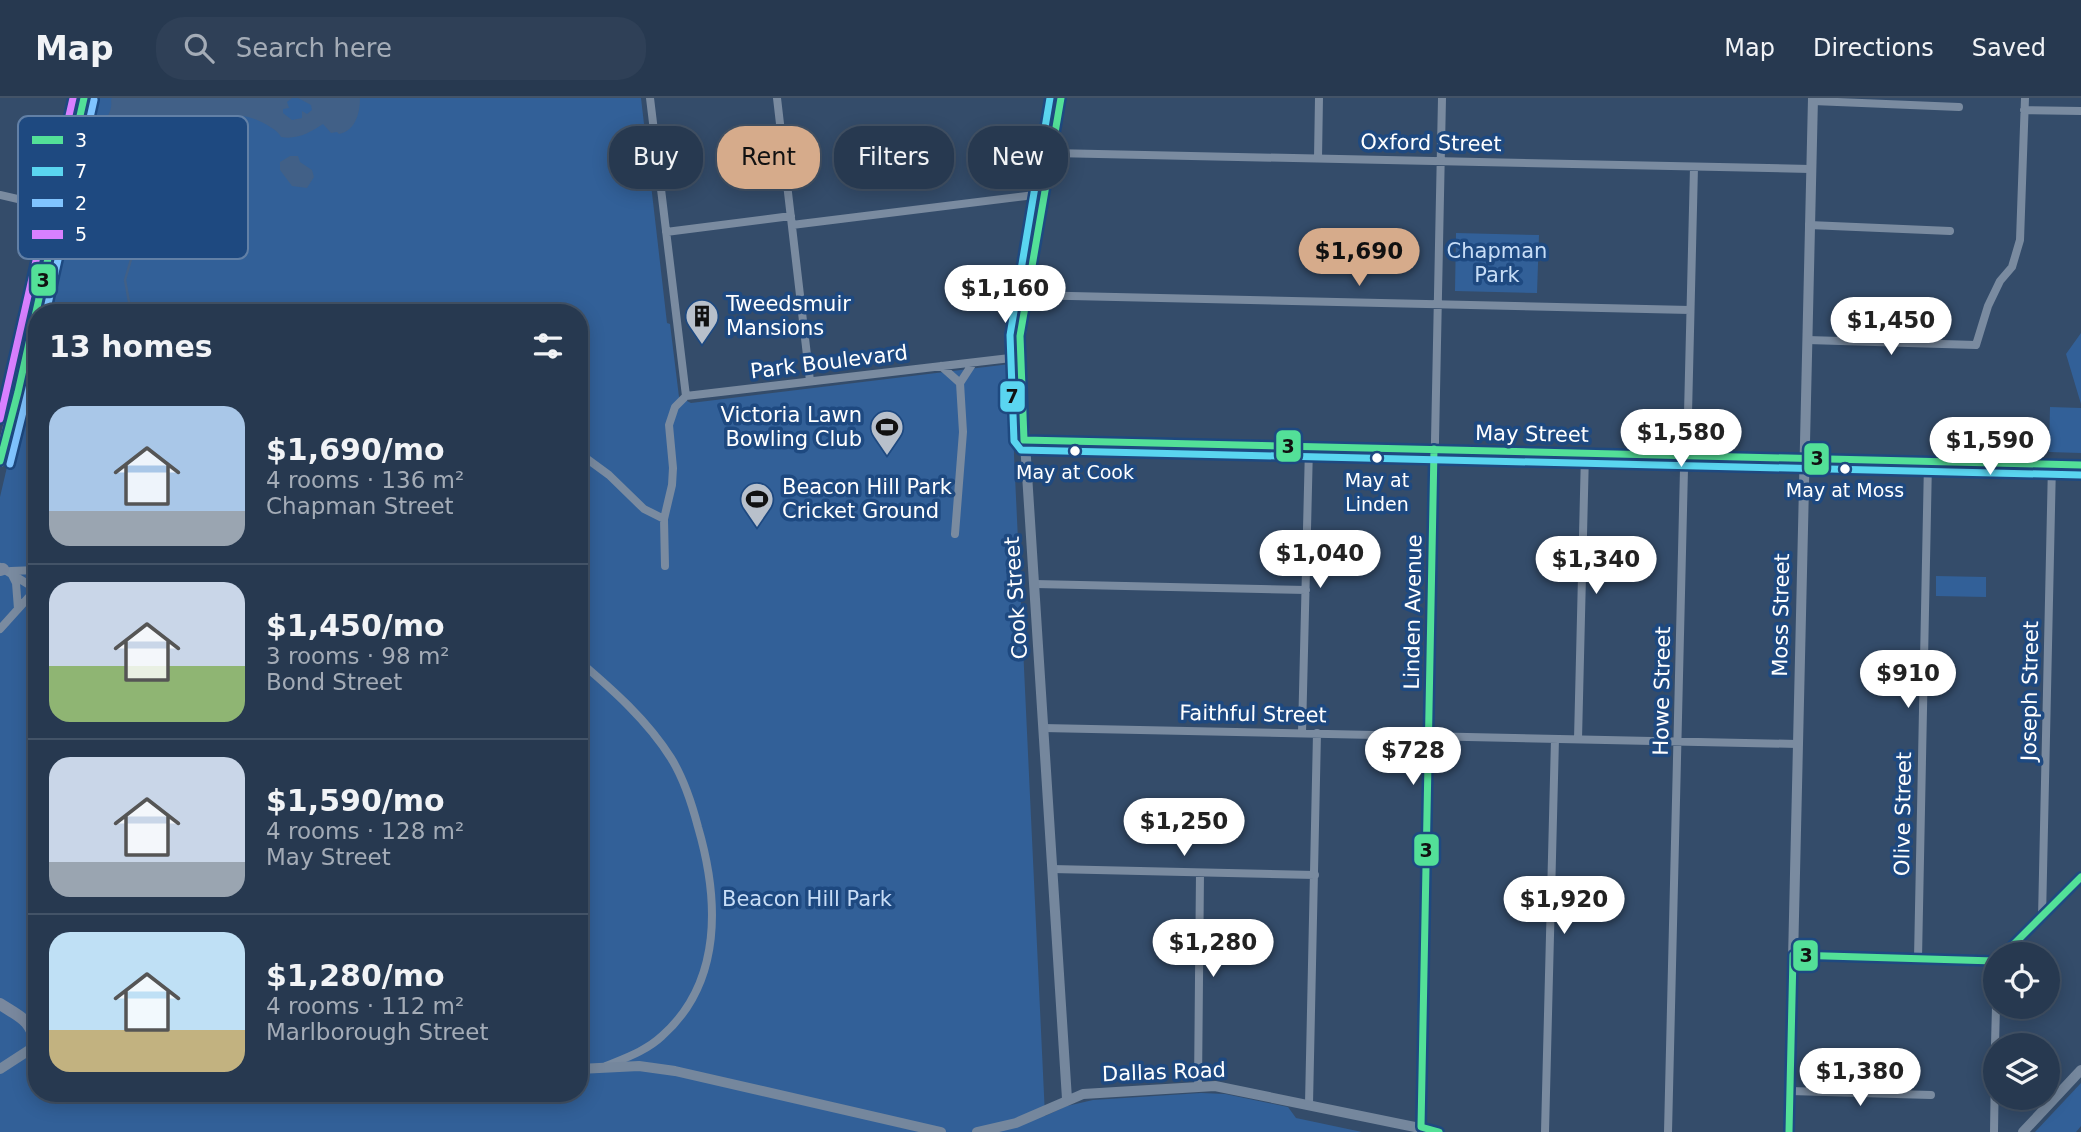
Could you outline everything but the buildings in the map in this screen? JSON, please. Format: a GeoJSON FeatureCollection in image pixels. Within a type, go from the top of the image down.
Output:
{"type":"FeatureCollection","features":[{"type":"Feature","properties":{"kind":"main road"},"geometry":{"type":"LineString","coordinates":[[80,116],[84,98]]}},
{"type":"Feature","properties":{"kind":"main road","name":"Cook Street"},"geometry":{"type":"LineString","coordinates":[[1056,126],[1060,98]]}},
{"type":"Feature","properties":{"kind":"main road","name":"Cook Street"},"geometry":{"type":"LineString","coordinates":[[1044,189],[1026,295],[1019,357],[1067,1099]]}},
{"type":"Feature","properties":{"kind":"main road"},"geometry":{"type":"LineString","coordinates":[[39,304],[49,259]]}},
{"type":"Feature","properties":{"kind":"main road"},"geometry":{"type":"LineString","coordinates":[[0,461],[28,349]]}},
{"type":"Feature","properties":{"kind":"main road"},"geometry":{"type":"LineString","coordinates":[[0,1004],[28,1022]]}},
{"type":"Feature","properties":{"kind":"main road"},"geometry":{"type":"LineString","coordinates":[[0,1069],[28,1051]]}},
{"type":"Feature","properties":{"kind":"main road"},"geometry":{"type":"LineString","coordinates":[[588,1068],[639,1066],[675,1071],[941,1132]]}},
{"type":"Feature","properties":{"kind":"main road"},"geometry":{"type":"LineString","coordinates":[[2023,1132],[2081,1070]]}},
{"type":"Feature","properties":{"kind":"main road","name":"Dallas Road"},"geometry":{"type":"LineString","coordinates":[[977,1132],[1016,1123],[1083,1094],[1198,1086],[1230,1087],[1440,1132]]}},
{"type":"Feature","properties":{"kind":"street"},"geometry":{"type":"LineString","coordinates":[[650,98],[686,396],[675,407],[669,425],[673,468],[664,519],[665,566]]}},
{"type":"Feature","properties":{"kind":"street"},"geometry":{"type":"LineString","coordinates":[[777,98],[810,381]]}},
{"type":"Feature","properties":{"kind":"street"},"geometry":{"type":"LineString","coordinates":[[1318,158],[1319,98]]}},
{"type":"Feature","properties":{"kind":"street","name":"Linden Avenue"},"geometry":{"type":"LineString","coordinates":[[1421,1127],[1442,98]]}},
{"type":"Feature","properties":{"kind":"street"},"geometry":{"type":"LineString","coordinates":[[1807,340],[1976,345],[1988,306],[2000,281],[2012,267],[2020,240],[2025,98]]}},
{"type":"Feature","properties":{"kind":"street"},"geometry":{"type":"LineString","coordinates":[[1813,100],[1959,107]]}},
{"type":"Feature","properties":{"kind":"street","name":"Moss Street"},"geometry":{"type":"LineString","coordinates":[[1789,1132],[1813,100]]}},
{"type":"Feature","properties":{"kind":"street"},"geometry":{"type":"LineString","coordinates":[[2024,110],[2081,111]]}},
{"type":"Feature","properties":{"kind":"street","name":"Oxford Street"},"geometry":{"type":"LineString","coordinates":[[1068,153],[1810,169]]}},
{"type":"Feature","properties":{"kind":"street","name":"Howe Street"},"geometry":{"type":"LineString","coordinates":[[1668,1132],[1694,167]]}},
{"type":"Feature","properties":{"kind":"street"},"geometry":{"type":"LineString","coordinates":[[666,232],[1043,194]]}},
{"type":"Feature","properties":{"kind":"street"},"geometry":{"type":"LineString","coordinates":[[0,195],[18,199]]}},
{"type":"Feature","properties":{"kind":"street"},"geometry":{"type":"LineString","coordinates":[[1809,225],[1950,231]]}},
{"type":"Feature","properties":{"kind":"street"},"geometry":{"type":"LineString","coordinates":[[1026,295],[1690,310]]}},
{"type":"Feature","properties":{"kind":"street","name":"Park Boulevard"},"geometry":{"type":"LineString","coordinates":[[686,396],[1019,357]]}},
{"type":"Feature","properties":{"kind":"street"},"geometry":{"type":"LineString","coordinates":[[955,534],[962,444],[960,383],[973,363]]}},
{"type":"Feature","properties":{"kind":"street"},"geometry":{"type":"LineString","coordinates":[[941,366],[960,383]]}},
{"type":"Feature","properties":{"kind":"street","name":"May Street"},"geometry":{"type":"LineString","coordinates":[[1024,440],[2081,465]]}},
{"type":"Feature","properties":{"kind":"street"},"geometry":{"type":"LineString","coordinates":[[1302,733],[1309,447]]}},
{"type":"Feature","properties":{"kind":"street"},"geometry":{"type":"LineString","coordinates":[[1578,739],[1585,453]]}},
{"type":"Feature","properties":{"kind":"street"},"geometry":{"type":"LineString","coordinates":[[588,460],[609,475],[644,509],[664,519]]}},
{"type":"Feature","properties":{"kind":"street","name":"Olive Street"},"geometry":{"type":"LineString","coordinates":[[1918,958],[1928,462]]}},
{"type":"Feature","properties":{"kind":"street","name":"Joseph Street"},"geometry":{"type":"LineString","coordinates":[[2042,918],[2053,464]]}},
{"type":"Feature","properties":{"kind":"street"},"geometry":{"type":"LineString","coordinates":[[4,570],[28,570]]}},
{"type":"Feature","properties":{"kind":"street"},"geometry":{"type":"LineString","coordinates":[[4,570],[28,584]]}},
{"type":"Feature","properties":{"kind":"street"},"geometry":{"type":"LineString","coordinates":[[4,570],[17,589],[18,609]]}},
{"type":"Feature","properties":{"kind":"street"},"geometry":{"type":"LineString","coordinates":[[1035,584],[1306,590]]}},
{"type":"Feature","properties":{"kind":"street"},"geometry":{"type":"LineString","coordinates":[[0,629],[28,598]]}},
{"type":"Feature","properties":{"kind":"street"},"geometry":{"type":"LineString","coordinates":[[588,669],[634,711],[672,760],[697,822],[709,874],[713,916],[710,951],[696,991],[671,1028],[646,1048],[606,1066]]}},
{"type":"Feature","properties":{"kind":"street","name":"Faithful Street"},"geometry":{"type":"LineString","coordinates":[[1043,728],[1797,744]]}},
{"type":"Feature","properties":{"kind":"street"},"geometry":{"type":"LineString","coordinates":[[1309,1104],[1317,733]]}},
{"type":"Feature","properties":{"kind":"street"},"geometry":{"type":"LineString","coordinates":[[1545,1132],[1555,739]]}},
{"type":"Feature","properties":{"kind":"street"},"geometry":{"type":"LineString","coordinates":[[1052,869],[1315,875]]}},
{"type":"Feature","properties":{"kind":"street"},"geometry":{"type":"LineString","coordinates":[[1198,1086],[1200,873]]}},
{"type":"Feature","properties":{"kind":"street"},"geometry":{"type":"LineString","coordinates":[[2017,942],[2081,877]]}},
{"type":"Feature","properties":{"kind":"street"},"geometry":{"type":"LineString","coordinates":[[1793,955],[1983,961]]}},
{"type":"Feature","properties":{"kind":"street"},"geometry":{"type":"LineString","coordinates":[[1790,1091],[1931,1096]]}},
{"type":"Feature","properties":{"kind":"street"},"geometry":{"type":"LineString","coordinates":[[1994,1110],[1994,1132]]}},
{"type":"Feature","properties":{"kind":"green space","name":"Beacon Hill Park"},"geometry":{"type":"Polygon","coordinates":[[[90,98],[641,98],[644,126],[609,126],[609,189],[652,189],[667,323],[670,324],[679,397],[691,403],[1010,364],[1045,1116],[1067,1106],[1093,1100],[1225,1094],[1288,1107],[1296,1118],[1362,1132],[0,1132],[0,497],[28,377],[28,1102],[588,1102],[588,304],[44,304],[54,259],[248,259],[248,116],[86,116],[90,98]]]}},
{"type":"Feature","properties":{"kind":"green space","name":"Chapman Park"},"geometry":{"type":"Polygon","coordinates":[[[1456,233],[1539,235],[1537,293],[1455,291],[1456,233]]]}},
{"type":"Feature","properties":{"kind":"green space"},"geometry":{"type":"Polygon","coordinates":[[[2081,333],[2081,404],[2066,354],[2081,333]]]}},
{"type":"Feature","properties":{"kind":"green space"},"geometry":{"type":"Polygon","coordinates":[[[2050,407],[2081,408],[2081,453],[2049,452],[2050,407]]]}},
{"type":"Feature","properties":{"kind":"green space"},"geometry":{"type":"Polygon","coordinates":[[[1936,576],[1986,577],[1986,597],[1936,596],[1936,576]]]}},
{"type":"Feature","properties":{"kind":"green space"},"geometry":{"type":"Polygon","coordinates":[[[2081,1083],[2081,1126],[2076,1132],[2035,1132],[2056,1110],[2060,1110],[2060,1105],[2081,1083]]]}},
{"type":"Feature","properties":{"kind":"shaded area"},"geometry":{"type":"Polygon","coordinates":[[[112,98],[292,98],[287,102],[289,108],[283,109],[283,113],[292,120],[302,118],[302,111],[307,114],[312,110],[311,105],[298,98],[360,98],[356,121],[344,132],[331,133],[323,124],[309,132],[287,138],[248,116],[108,116],[112,98]]]}},
{"type":"Feature","properties":{"kind":"shaded area"},"geometry":{"type":"Polygon","coordinates":[[[290,156],[298,156],[300,162],[312,170],[314,177],[307,188],[292,186],[280,170],[280,162],[290,156]]]}},
{"type":"Feature","properties":{"kind":"waterway"},"geometry":{"type":"LineString","coordinates":[[129,304],[125,280],[131,259]]}},
{"type":"Feature","properties":{"kind":"transit line","name":"5"},"geometry":{"type":"LineString","coordinates":[[69,116],[73,98]]}},
{"type":"Feature","properties":{"kind":"transit line","name":"3"},"geometry":{"type":"LineString","coordinates":[[80,116],[84,98]]}},
{"type":"Feature","properties":{"kind":"transit line","name":"7"},"geometry":{"type":"LineString","coordinates":[[1050,98],[1010,335],[1014,441],[1021,450],[2081,475]]}},
{"type":"Feature","properties":{"kind":"transit line","name":"3"},"geometry":{"type":"LineString","coordinates":[[1024,440],[1020,336],[1061,98]]}},
{"type":"Feature","properties":{"kind":"transit line","name":"2"},"geometry":{"type":"LineString","coordinates":[[90,116],[94,100]]}},
{"type":"Feature","properties":{"kind":"transit line","name":"5"},"geometry":{"type":"LineString","coordinates":[[0,419],[36,259]]}},
{"type":"Feature","properties":{"kind":"transit line","name":"3"},"geometry":{"type":"LineString","coordinates":[[38,304],[48,259]]}},
{"type":"Feature","properties":{"kind":"transit line","name":"2"},"geometry":{"type":"LineString","coordinates":[[48,304],[58,259]]}},
{"type":"Feature","properties":{"kind":"transit line","name":"3"},"geometry":{"type":"LineString","coordinates":[[0,461],[28,347]]}},
{"type":"Feature","properties":{"kind":"transit line","name":"2"},"geometry":{"type":"LineString","coordinates":[[10,464],[28,392]]}},
{"type":"Feature","properties":{"kind":"transit line","name":"3"},"geometry":{"type":"LineString","coordinates":[[1024,440],[2081,465]]}},
{"type":"Feature","properties":{"kind":"transit line","name":"3"},"geometry":{"type":"LineString","coordinates":[[1434,449],[1421,1127],[1439,1132]]}},
{"type":"Feature","properties":{"kind":"transit line","name":"3"},"geometry":{"type":"LineString","coordinates":[[2016,942],[2081,877]]}},
{"type":"Feature","properties":{"kind":"transit line","name":"3"},"geometry":{"type":"LineString","coordinates":[[1789,1132],[1793,955],[1983,961]]}},
{"type":"Feature","properties":{"kind":"place","name":"Tweedsmuir Mansions"},"geometry":{"type":"Point","coordinates":[702,346]}},
{"type":"Feature","properties":{"kind":"place","name":"May at Cook"},"geometry":{"type":"Point","coordinates":[1075,451]}},
{"type":"Feature","properties":{"kind":"place","name":"Victoria Lawn Bowling Club"},"geometry":{"type":"Point","coordinates":[887,457]}},
{"type":"Feature","properties":{"kind":"place","name":"May at Linden"},"geometry":{"type":"Point","coordinates":[1377,458]}},
{"type":"Feature","properties":{"kind":"place","name":"May at Moss"},"geometry":{"type":"Point","coordinates":[1845,469]}},
{"type":"Feature","properties":{"kind":"place","name":"Beacon Hill Park Cricket Ground"},"geometry":{"type":"Point","coordinates":[757,529]}}]}
